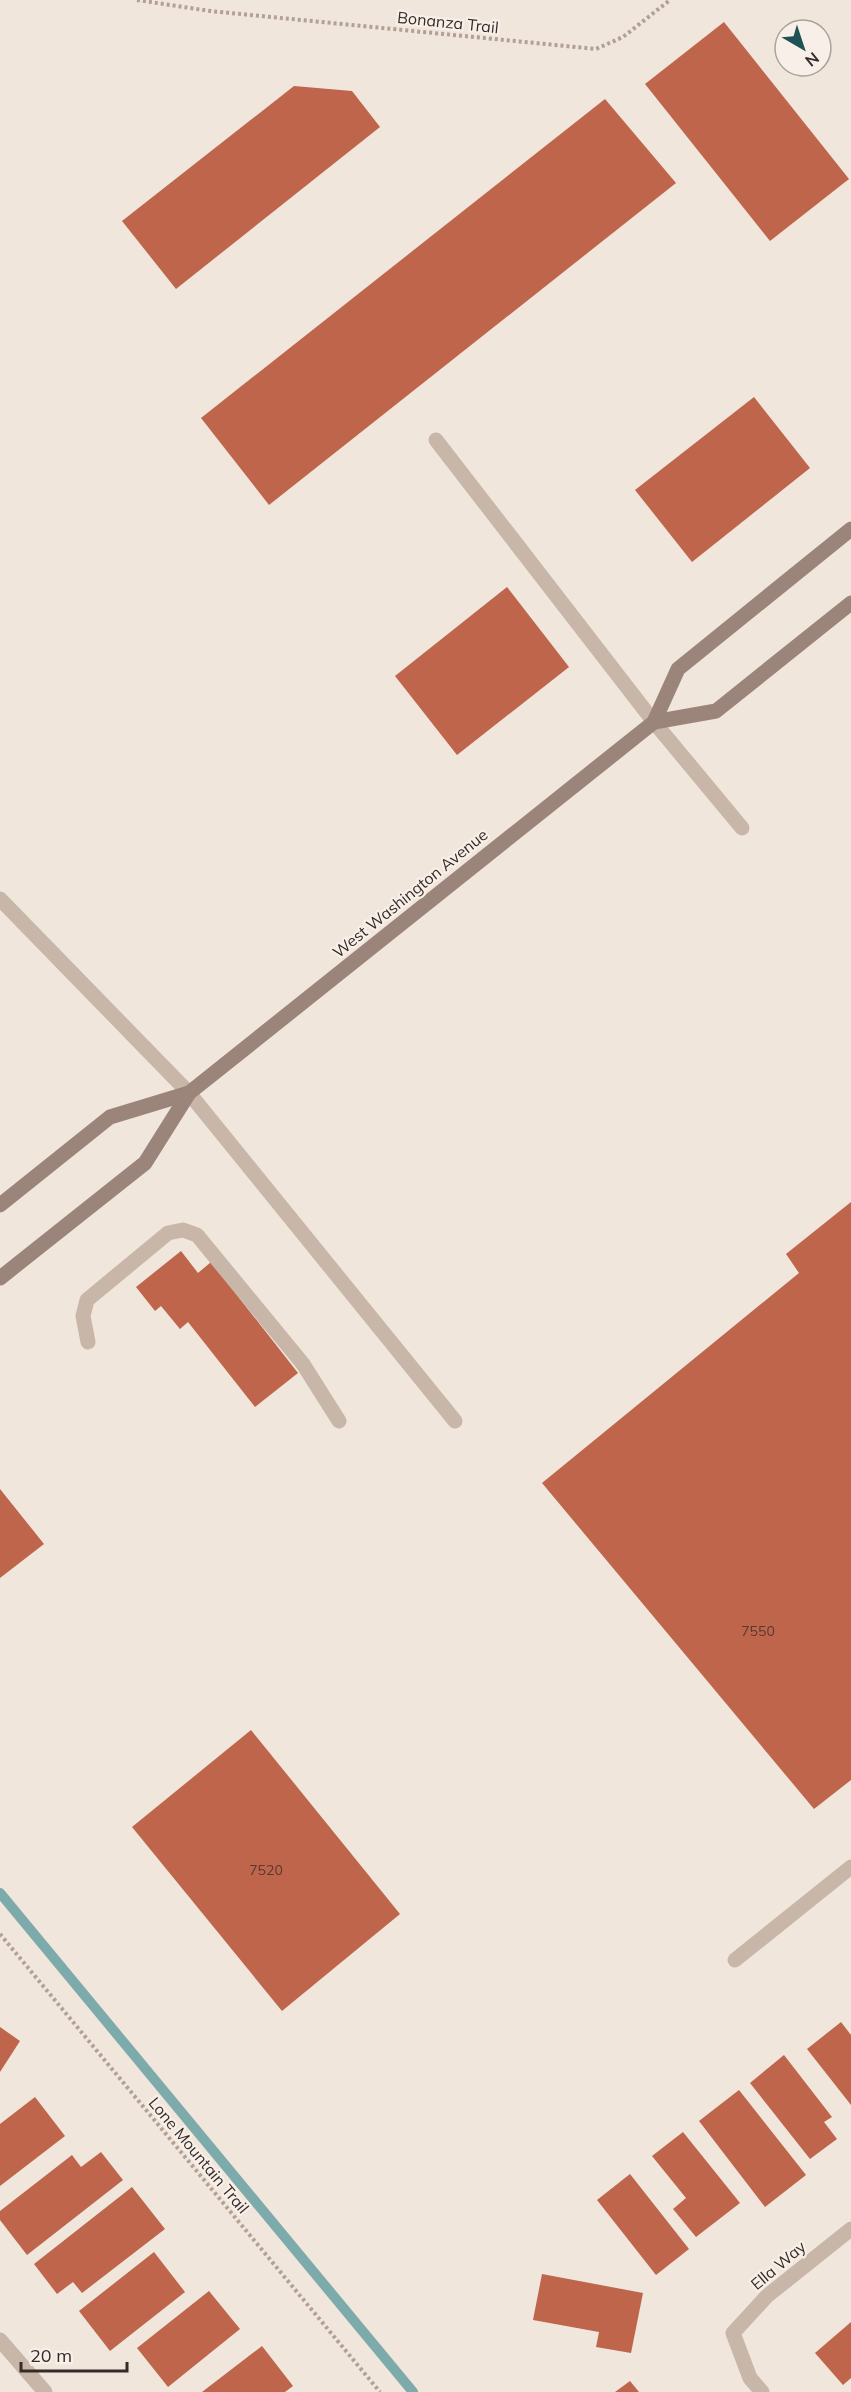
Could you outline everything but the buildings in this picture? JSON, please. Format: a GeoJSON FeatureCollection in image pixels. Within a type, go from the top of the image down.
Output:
{"type":"FeatureCollection","features":[{"type":"Feature","properties":{"kind":"main road","name":"West Washington Avenue"},"geometry":{"type":"LineString","coordinates":[[0,1278],[145,1163],[189,1093],[654,722],[678,669],[851,529]]}},
{"type":"Feature","properties":{"kind":"main road","name":"West Washington Avenue"},"geometry":{"type":"LineString","coordinates":[[654,722],[716,711],[851,603]]}},
{"type":"Feature","properties":{"kind":"main road","name":"West Washington Avenue"},"geometry":{"type":"LineString","coordinates":[[0,1205],[110,1117],[189,1093]]}},
{"type":"Feature","properties":{"kind":"street"},"geometry":{"type":"LineString","coordinates":[[436,440],[654,722],[742,828]]}},
{"type":"Feature","properties":{"kind":"street"},"geometry":{"type":"LineString","coordinates":[[0,899],[189,1093],[455,1421]]}},
{"type":"Feature","properties":{"kind":"street"},"geometry":{"type":"LineString","coordinates":[[88,1342],[83,1316],[87,1300],[168,1233],[183,1230],[197,1235],[303,1364],[339,1421]]}},
{"type":"Feature","properties":{"kind":"street"},"geometry":{"type":"LineString","coordinates":[[735,1960],[851,1867]]}},
{"type":"Feature","properties":{"kind":"street","name":"Ella Way"},"geometry":{"type":"LineString","coordinates":[[762,2392],[750,2378],[733,2333],[767,2296],[851,2229]]}},
{"type":"Feature","properties":{"kind":"street"},"geometry":{"type":"LineString","coordinates":[[0,2340],[45,2392]]}},
{"type":"Feature","properties":{"kind":"path","name":"Bonanza Trail"},"geometry":{"type":"LineString","coordinates":[[136,0],[210,11],[596,49],[608,46],[623,37],[670,0]]}},
{"type":"Feature","properties":{"kind":"path","name":"Lone Mountain Trail"},"geometry":{"type":"LineString","coordinates":[[0,1934],[380,2392]]}},
{"type":"Feature","properties":{"kind":"waterway"},"geometry":{"type":"LineString","coordinates":[[0,1893],[413,2392]]}}]}
